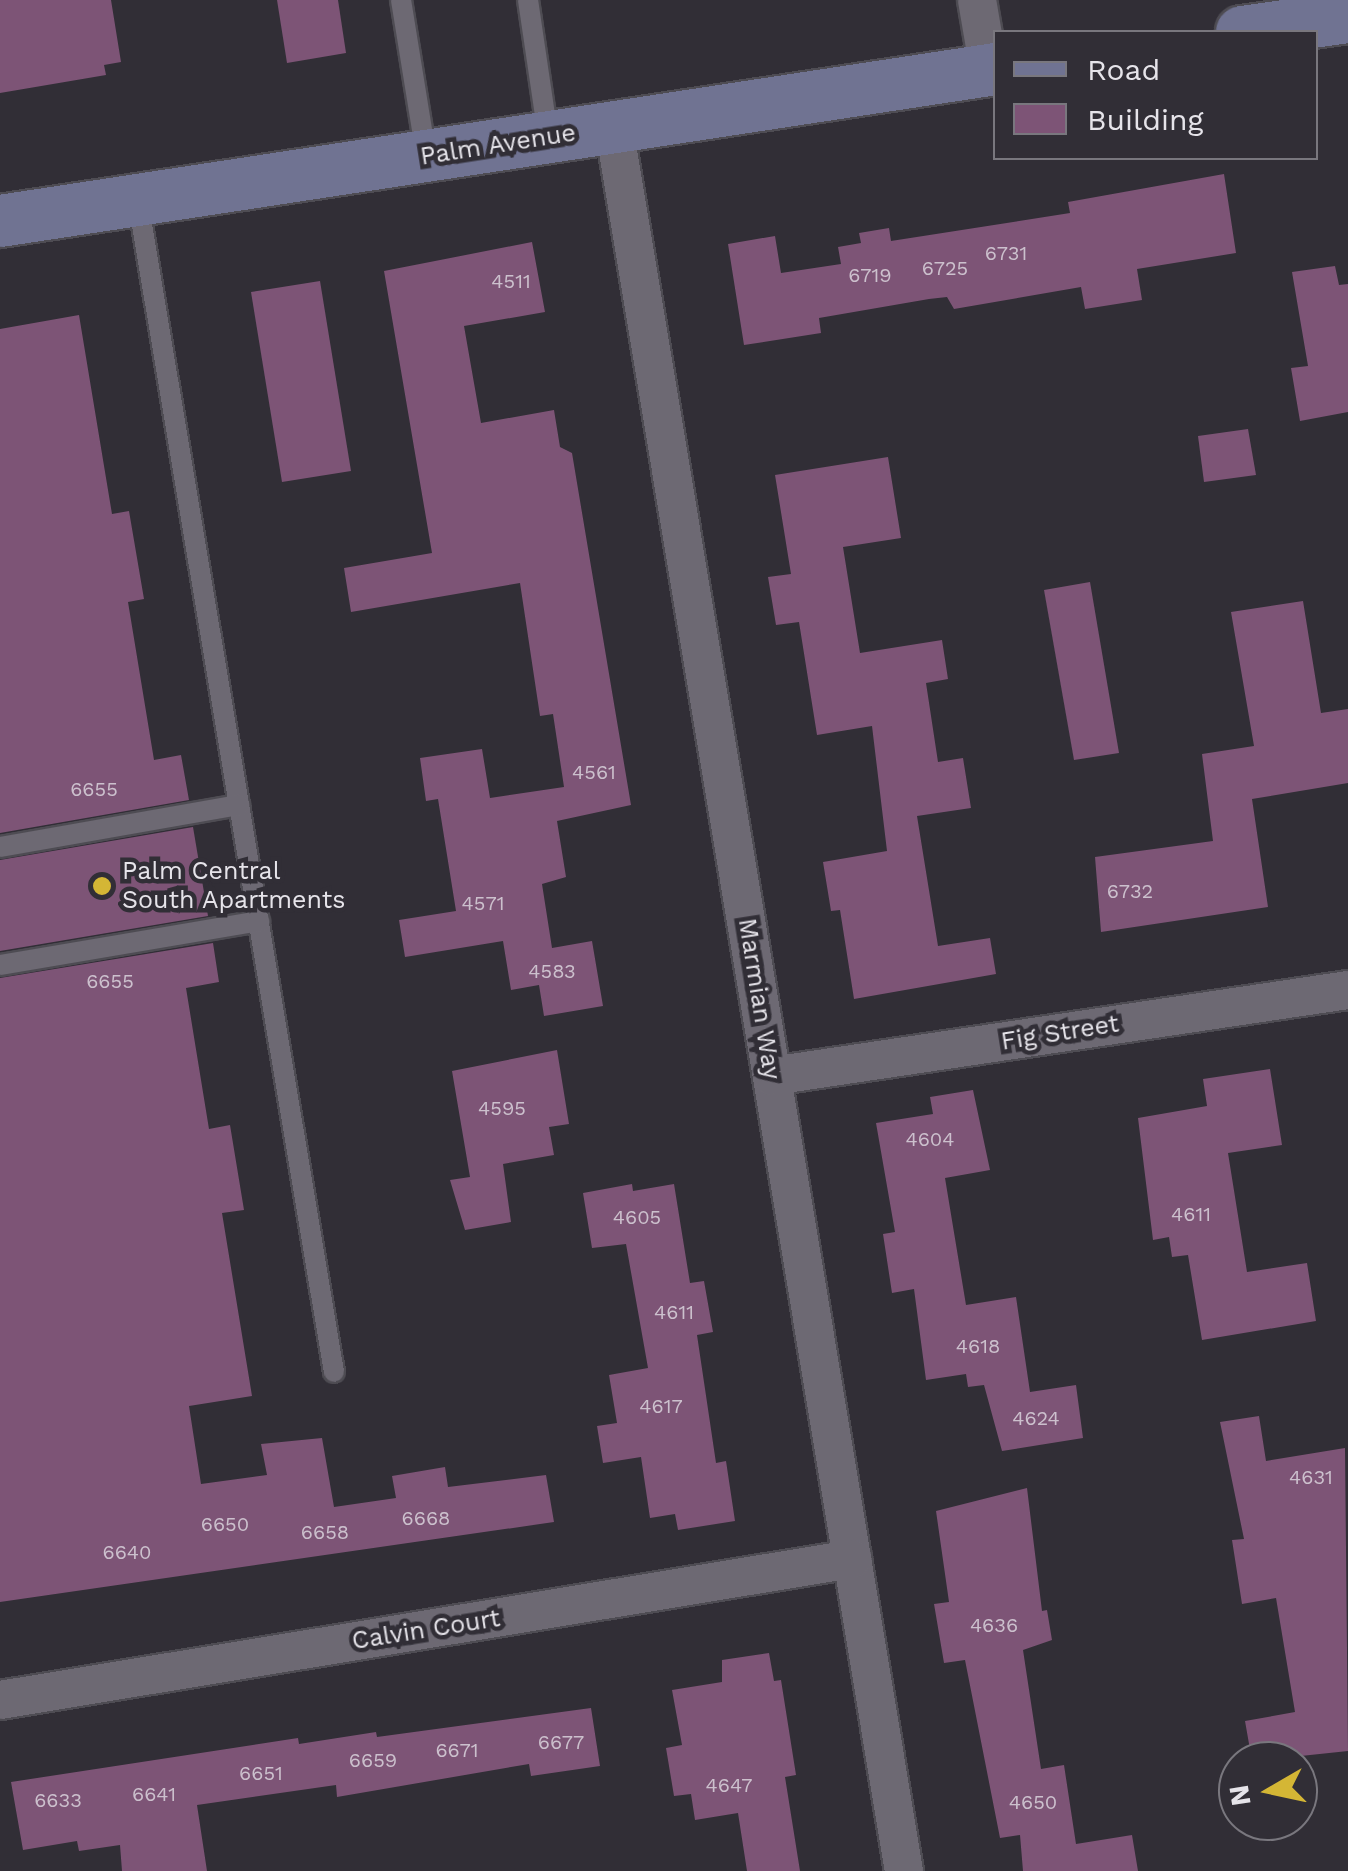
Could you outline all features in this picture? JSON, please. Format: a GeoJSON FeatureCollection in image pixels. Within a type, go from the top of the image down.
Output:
{"type":"FeatureCollection","features":[{"type":"Feature","properties":{"kind":"street"},"geometry":{"type":"LineString","coordinates":[[978,0],[992,70]]}},
{"type":"Feature","properties":{"kind":"street"},"geometry":{"type":"LineString","coordinates":[[1256,30],[1348,17]]}},
{"type":"Feature","properties":{"kind":"street","name":"Palm Avenue"},"geometry":{"type":"LineString","coordinates":[[0,221],[992,70]]}},
{"type":"Feature","properties":{"kind":"street","name":"Marmian Way"},"geometry":{"type":"LineString","coordinates":[[614,127],[904,1871]]}},
{"type":"Feature","properties":{"kind":"street"},"geometry":{"type":"LineString","coordinates":[[1347,990],[1348,998]]}},
{"type":"Feature","properties":{"kind":"street","name":"Fig Street"},"geometry":{"type":"LineString","coordinates":[[772,1076],[1347,990]]}},
{"type":"Feature","properties":{"kind":"street","name":"Calvin Court"},"geometry":{"type":"LineString","coordinates":[[0,1700],[852,1559]]}},
{"type":"Feature","properties":{"kind":"lane"},"geometry":{"type":"LineString","coordinates":[[402,0],[426,156]]}},
{"type":"Feature","properties":{"kind":"lane"},"geometry":{"type":"LineString","coordinates":[[528,0],[549,137]]}},
{"type":"Feature","properties":{"kind":"lane"},"geometry":{"type":"LineString","coordinates":[[138,201],[334,1372]]}},
{"type":"Feature","properties":{"kind":"lane"},"geometry":{"type":"LineString","coordinates":[[0,846],[240,805]]}},
{"type":"Feature","properties":{"kind":"lane"},"geometry":{"type":"LineString","coordinates":[[0,964],[258,921]]}},
{"type":"Feature","properties":{"kind":"building"},"geometry":{"type":"Polygon","coordinates":[[[0,0],[111,0],[121,62],[104,65],[106,75],[0,93],[0,0]]]}},
{"type":"Feature","properties":{"kind":"building"},"geometry":{"type":"Polygon","coordinates":[[[277,0],[338,0],[346,53],[287,63],[277,0]]]}},
{"type":"Feature","properties":{"kind":"building"},"geometry":{"type":"Polygon","coordinates":[[[1224,174],[1236,253],[1137,269],[1142,300],[1085,309],[1081,287],[954,309],[947,297],[929,299],[819,318],[821,333],[744,345],[728,244],[775,236],[781,273],[841,264],[838,247],[861,243],[859,233],[889,228],[891,241],[1070,213],[1068,202],[1224,174]]]}},
{"type":"Feature","properties":{"kind":"building"},"geometry":{"type":"Polygon","coordinates":[[[532,242],[545,312],[464,326],[481,423],[554,410],[560,447],[572,453],[631,805],[557,821],[566,877],[542,884],[552,948],[592,941],[603,1006],[544,1016],[539,985],[511,990],[503,941],[405,957],[399,920],[456,911],[438,799],[426,801],[420,758],[482,749],[490,798],[564,787],[553,714],[540,716],[520,583],[351,612],[344,568],[432,553],[384,271],[532,242]]]}},
{"type":"Feature","properties":{"kind":"building"},"geometry":{"type":"Polygon","coordinates":[[[1335,266],[1339,285],[1348,284],[1348,412],[1300,421],[1291,368],[1308,366],[1292,272],[1335,266]]]}},
{"type":"Feature","properties":{"kind":"building"},"geometry":{"type":"Polygon","coordinates":[[[320,281],[351,471],[282,482],[251,292],[320,281]]]}},
{"type":"Feature","properties":{"kind":"building"},"geometry":{"type":"Polygon","coordinates":[[[79,315],[112,514],[129,511],[144,599],[128,602],[154,760],[181,755],[189,800],[0,833],[0,329],[79,315]]]}},
{"type":"Feature","properties":{"kind":"building"},"geometry":{"type":"Polygon","coordinates":[[[1248,429],[1256,475],[1204,482],[1198,436],[1248,429]]]}},
{"type":"Feature","properties":{"kind":"building"},"geometry":{"type":"Polygon","coordinates":[[[888,457],[901,538],[843,547],[860,653],[942,640],[948,679],[926,683],[938,762],[963,758],[971,808],[917,816],[938,946],[990,938],[996,974],[854,999],[840,910],[831,911],[823,862],[887,851],[872,726],[817,735],[799,622],[776,625],[768,577],[791,574],[775,475],[888,457]]]}},
{"type":"Feature","properties":{"kind":"building"},"geometry":{"type":"Polygon","coordinates":[[[1090,582],[1119,753],[1074,760],[1044,590],[1090,582]]]}},
{"type":"Feature","properties":{"kind":"building"},"geometry":{"type":"Polygon","coordinates":[[[1303,601],[1321,713],[1348,709],[1348,783],[1252,799],[1268,907],[1101,932],[1095,857],[1213,841],[1202,754],[1254,746],[1231,612],[1303,601]]]}},
{"type":"Feature","properties":{"kind":"building","name":"Palm Central South Apartments"},"geometry":{"type":"Polygon","coordinates":[[[193,827],[208,916],[0,951],[0,860],[193,827]]]}},
{"type":"Feature","properties":{"kind":"building"},"geometry":{"type":"Polygon","coordinates":[[[213,943],[219,982],[186,988],[209,1129],[230,1125],[244,1210],[222,1213],[252,1396],[189,1406],[201,1484],[267,1475],[261,1444],[322,1438],[334,1507],[396,1498],[392,1476],[445,1467],[448,1487],[546,1475],[554,1522],[0,1602],[0,978],[213,943]]]}},
{"type":"Feature","properties":{"kind":"building"},"geometry":{"type":"Polygon","coordinates":[[[557,1050],[569,1124],[549,1127],[554,1155],[503,1164],[511,1222],[465,1230],[450,1180],[470,1177],[452,1071],[557,1050]]]}},
{"type":"Feature","properties":{"kind":"building"},"geometry":{"type":"Polygon","coordinates":[[[1270,1069],[1282,1145],[1228,1153],[1247,1272],[1307,1263],[1316,1321],[1202,1340],[1188,1255],[1172,1257],[1169,1237],[1153,1240],[1138,1118],[1207,1106],[1203,1079],[1270,1069]]]}},
{"type":"Feature","properties":{"kind":"building"},"geometry":{"type":"Polygon","coordinates":[[[973,1090],[990,1170],[945,1178],[966,1305],[1016,1297],[1030,1392],[1076,1385],[1083,1438],[1002,1451],[984,1385],[968,1387],[966,1374],[926,1380],[914,1289],[892,1293],[883,1234],[895,1232],[876,1123],[933,1114],[930,1097],[973,1090]]]}},
{"type":"Feature","properties":{"kind":"building"},"geometry":{"type":"Polygon","coordinates":[[[632,1184],[633,1191],[674,1184],[690,1283],[704,1281],[713,1332],[697,1335],[716,1463],[726,1461],[735,1521],[678,1530],[675,1514],[650,1518],[641,1457],[603,1463],[597,1426],[617,1423],[609,1375],[648,1368],[626,1244],[592,1248],[583,1193],[632,1184]]]}},
{"type":"Feature","properties":{"kind":"building"},"geometry":{"type":"Polygon","coordinates":[[[1259,1416],[1266,1461],[1345,1448],[1348,1751],[1318,1754],[1318,1741],[1248,1741],[1245,1721],[1295,1712],[1276,1598],[1242,1604],[1232,1540],[1244,1539],[1220,1422],[1259,1416]]]}},
{"type":"Feature","properties":{"kind":"building"},"geometry":{"type":"Polygon","coordinates":[[[1027,1488],[1042,1611],[1047,1610],[1052,1640],[1023,1650],[1041,1769],[1064,1765],[1076,1844],[1132,1835],[1138,1871],[1023,1871],[1020,1835],[1000,1838],[965,1660],[944,1663],[934,1604],[949,1602],[936,1511],[1027,1488]]]}},
{"type":"Feature","properties":{"kind":"building"},"geometry":{"type":"Polygon","coordinates":[[[769,1653],[774,1681],[781,1680],[796,1775],[785,1777],[800,1871],[747,1871],[738,1813],[695,1820],[691,1794],[674,1796],[666,1748],[682,1745],[672,1690],[722,1682],[722,1660],[769,1653]]]}},
{"type":"Feature","properties":{"kind":"building"},"geometry":{"type":"Polygon","coordinates":[[[591,1708],[600,1766],[531,1776],[529,1764],[337,1797],[336,1785],[197,1805],[207,1871],[122,1871],[120,1845],[79,1851],[77,1841],[23,1850],[11,1782],[298,1738],[299,1744],[376,1732],[377,1737],[591,1708]]]}},
{"type":"Feature","properties":{"kind":"place","name":"Palm Central South Apartments"},"geometry":{"type":"Point","coordinates":[102,886]}}]}
